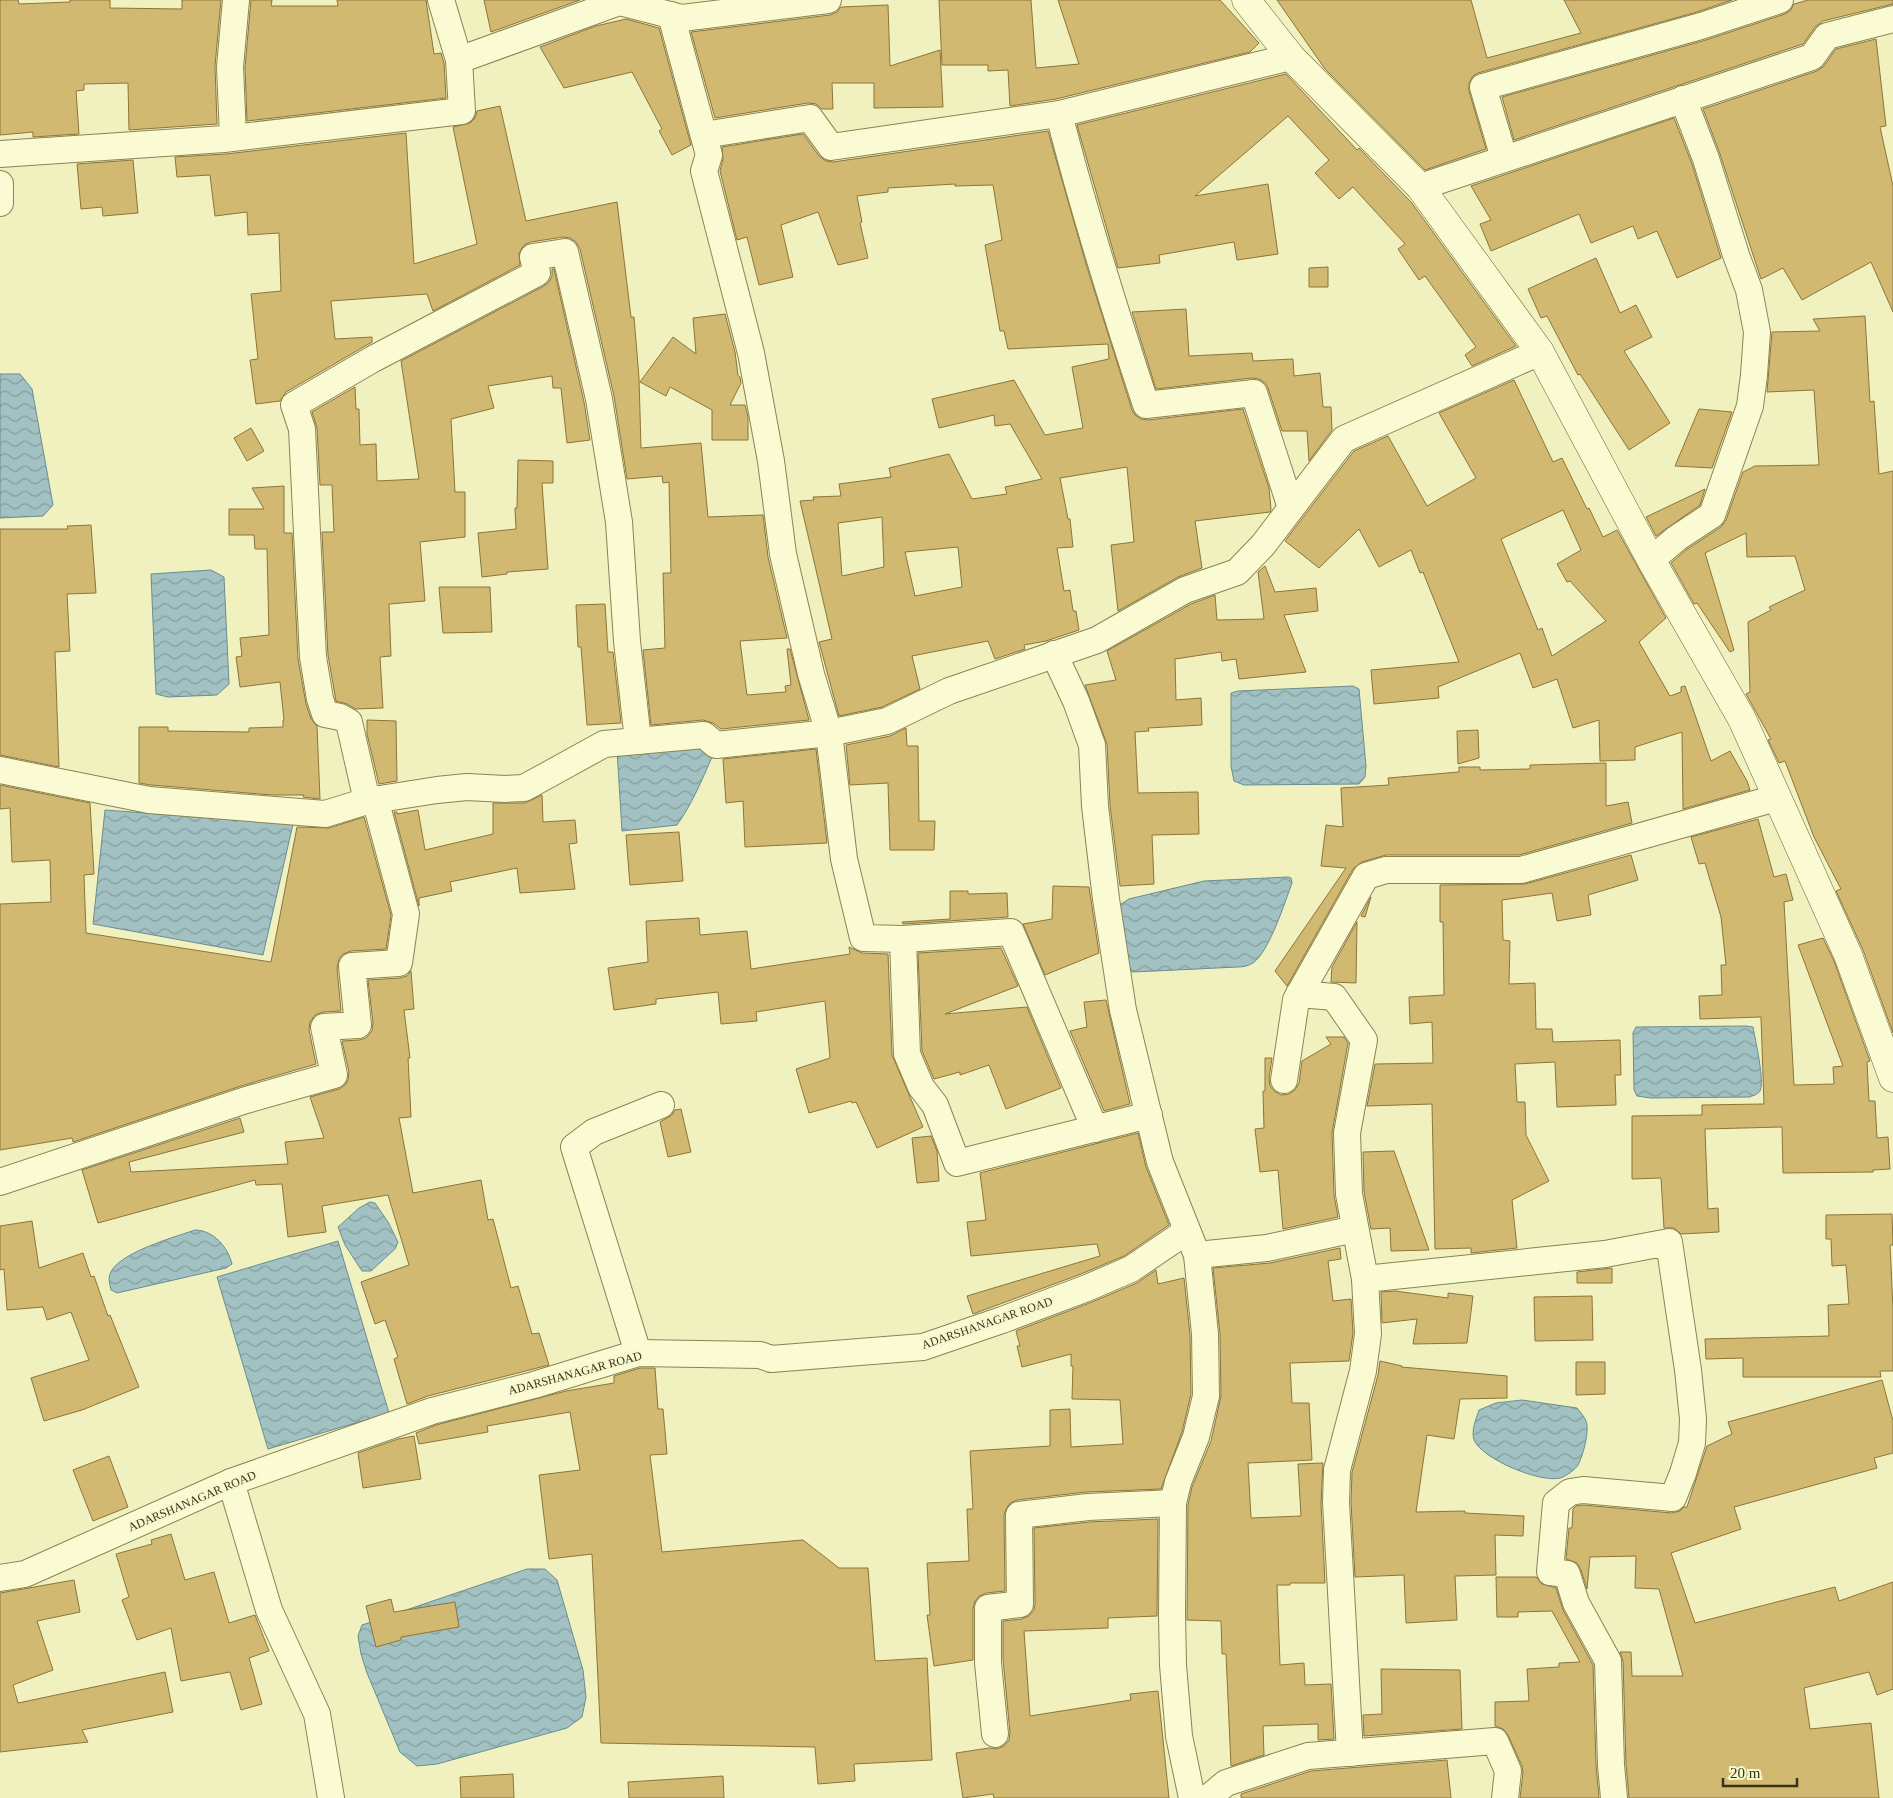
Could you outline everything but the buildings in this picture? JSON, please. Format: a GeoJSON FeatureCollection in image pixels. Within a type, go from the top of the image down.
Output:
{"type":"FeatureCollection","features":[{"type":"Feature","properties":{"kind":"main road"},"geometry":{"type":"LineString","coordinates":[[1246,0],[1291,57],[1420,186],[1540,352],[1651,560],[1742,720],[1848,956],[1891,1065]]}},
{"type":"Feature","properties":{"kind":"street"},"geometry":{"type":"LineString","coordinates":[[233,138],[230,67],[236,0]]}},
{"type":"Feature","properties":{"kind":"street"},"geometry":{"type":"LineString","coordinates":[[0,154],[233,138],[462,111],[460,60],[441,0]]}},
{"type":"Feature","properties":{"kind":"street"},"geometry":{"type":"LineString","coordinates":[[460,60],[619,2],[684,11],[828,0]]}},
{"type":"Feature","properties":{"kind":"street"},"geometry":{"type":"LineString","coordinates":[[1504,158],[1483,87],[1701,26],[1780,0]]}},
{"type":"Feature","properties":{"kind":"street"},"geometry":{"type":"LineString","coordinates":[[684,11],[704,135],[709,154],[704,171],[751,353],[771,461],[783,554],[810,674],[829,733],[844,860],[863,938],[903,939],[1011,932],[1095,1129]]}},
{"type":"Feature","properties":{"kind":"street"},"geometry":{"type":"LineString","coordinates":[[1420,186],[1812,57],[1827,36],[1893,19]]}},
{"type":"Feature","properties":{"kind":"street"},"geometry":{"type":"LineString","coordinates":[[704,135],[810,118],[831,146],[1059,114],[1291,57]]}},
{"type":"Feature","properties":{"kind":"street"},"geometry":{"type":"LineString","coordinates":[[1651,560],[1677,538],[1712,515],[1750,406],[1754,375],[1756,332],[1749,290],[1706,160],[1683,99]]}},
{"type":"Feature","properties":{"kind":"street"},"geometry":{"type":"LineString","coordinates":[[1059,114],[1082,204],[1146,405],[1254,393],[1291,508]]}},
{"type":"Feature","properties":{"kind":"street"},"geometry":{"type":"LineString","coordinates":[[0,184],[0,203]]}},
{"type":"Feature","properties":{"kind":"street"},"geometry":{"type":"LineString","coordinates":[[0,1182],[246,1100],[334,1075],[324,1027],[358,1025],[352,966],[399,962],[406,914],[349,722],[340,716],[325,714],[320,699],[313,657],[302,429],[294,405],[373,359],[536,273],[533,256],[566,252],[599,399],[618,522],[627,641],[638,741]]}},
{"type":"Feature","properties":{"kind":"street"},"geometry":{"type":"LineString","coordinates":[[0,770],[149,800],[325,814],[371,800],[437,790],[467,787],[524,788],[604,744],[704,735],[716,745],[829,733],[887,720],[949,692],[1097,640],[1185,590],[1238,572],[1263,545],[1344,440],[1540,352]]}},
{"type":"Feature","properties":{"kind":"street"},"geometry":{"type":"LineString","coordinates":[[1054,654],[1076,701],[1092,745],[1095,806],[1106,899],[1123,1010],[1160,1162],[1197,1255],[1205,1334],[1206,1396],[1196,1437],[1178,1482],[1173,1504],[1173,1665],[1179,1736],[1192,1798]]}},
{"type":"Feature","properties":{"kind":"street"},"geometry":{"type":"LineString","coordinates":[[1284,1080],[1296,1000],[1366,876],[1386,870],[1521,870],[1776,798]]}},
{"type":"Feature","properties":{"kind":"street"},"geometry":{"type":"LineString","coordinates":[[903,939],[907,1054],[920,1087],[935,1105],[957,1163],[1149,1115]]}},
{"type":"Feature","properties":{"kind":"street"},"geometry":{"type":"LineString","coordinates":[[1299,994],[1334,997],[1364,1040],[1347,1133],[1350,1194],[1365,1279],[1368,1334],[1364,1371],[1337,1470],[1336,1502],[1350,1752]]}},
{"type":"Feature","properties":{"kind":"street"},"geometry":{"type":"LineString","coordinates":[[638,1353],[574,1147],[594,1132],[661,1105]]}},
{"type":"Feature","properties":{"kind":"street"},"geometry":{"type":"LineString","coordinates":[[1197,1255],[1267,1248],[1355,1229]]}},
{"type":"Feature","properties":{"kind":"street","name":"ADARSHANAGAR ROAD"},"geometry":{"type":"LineString","coordinates":[[0,1578],[25,1574],[231,1482],[432,1411],[534,1385],[638,1353],[760,1355],[771,1359],[923,1347],[1019,1314],[1131,1269],[1187,1231]]}},
{"type":"Feature","properties":{"kind":"street"},"geometry":{"type":"LineString","coordinates":[[1365,1279],[1605,1254],[1669,1242],[1688,1370],[1693,1420],[1692,1443],[1683,1473],[1673,1498],[1583,1490],[1570,1492],[1556,1503],[1552,1538],[1550,1572],[1568,1574],[1576,1603],[1608,1661],[1611,1765],[1614,1798]]}},
{"type":"Feature","properties":{"kind":"street"},"geometry":{"type":"LineString","coordinates":[[231,1482],[269,1610],[317,1714],[331,1798]]}},
{"type":"Feature","properties":{"kind":"street"},"geometry":{"type":"LineString","coordinates":[[996,1734],[988,1663],[988,1608],[1020,1604],[1019,1514],[1088,1507],[1173,1504]]}},
{"type":"Feature","properties":{"kind":"street"},"geometry":{"type":"LineString","coordinates":[[1208,1798],[1226,1783],[1308,1756],[1495,1741],[1508,1771],[1505,1798]]}},
{"type":"Feature","properties":{"kind":"water"},"geometry":{"type":"Polygon","coordinates":[[[0,374],[20,374],[32,389],[53,505],[43,516],[0,518],[0,374]]]}},
{"type":"Feature","properties":{"kind":"water"},"geometry":{"type":"Polygon","coordinates":[[[211,570],[224,577],[229,684],[217,695],[168,697],[156,694],[151,574],[211,570]]]}},
{"type":"Feature","properties":{"kind":"water"},"geometry":{"type":"Polygon","coordinates":[[[1353,686],[1359,689],[1366,766],[1365,777],[1359,784],[1244,785],[1234,781],[1231,766],[1231,693],[1238,691],[1353,686]]]}},
{"type":"Feature","properties":{"kind":"water"},"geometry":{"type":"Polygon","coordinates":[[[700,740],[712,757],[692,800],[677,825],[622,831],[617,750],[700,740]]]}},
{"type":"Feature","properties":{"kind":"water"},"geometry":{"type":"Polygon","coordinates":[[[105,810],[293,824],[263,955],[93,924],[105,810]]]}},
{"type":"Feature","properties":{"kind":"water"},"geometry":{"type":"Polygon","coordinates":[[[1291,878],[1292,883],[1276,926],[1265,949],[1253,963],[1240,967],[1133,972],[1124,968],[1118,906],[1129,899],[1204,881],[1291,878]]]}},
{"type":"Feature","properties":{"kind":"water"},"geometry":{"type":"Polygon","coordinates":[[[1636,1027],[1753,1027],[1759,1060],[1761,1086],[1757,1094],[1750,1097],[1651,1098],[1637,1096],[1634,1090],[1633,1033],[1636,1027]]]}},
{"type":"Feature","properties":{"kind":"water"},"geometry":{"type":"Polygon","coordinates":[[[370,1202],[375,1203],[388,1222],[398,1242],[395,1249],[371,1271],[362,1271],[345,1245],[338,1227],[359,1208],[370,1202]]]}},
{"type":"Feature","properties":{"kind":"water"},"geometry":{"type":"Polygon","coordinates":[[[195,1230],[214,1236],[227,1252],[232,1264],[226,1268],[117,1293],[111,1290],[110,1274],[123,1259],[161,1241],[195,1230]]]}},
{"type":"Feature","properties":{"kind":"water"},"geometry":{"type":"Polygon","coordinates":[[[338,1241],[389,1413],[268,1449],[217,1277],[338,1241]]]}},
{"type":"Feature","properties":{"kind":"water"},"geometry":{"type":"Polygon","coordinates":[[[1522,1400],[1577,1408],[1585,1419],[1587,1430],[1582,1456],[1573,1471],[1560,1478],[1539,1477],[1499,1462],[1479,1447],[1474,1440],[1473,1429],[1479,1410],[1496,1403],[1522,1400]]]}},
{"type":"Feature","properties":{"kind":"water"},"geometry":{"type":"Polygon","coordinates":[[[527,1569],[545,1569],[557,1580],[583,1670],[586,1697],[582,1717],[567,1728],[437,1764],[417,1766],[400,1752],[367,1673],[358,1636],[362,1625],[527,1569]]]}}]}
